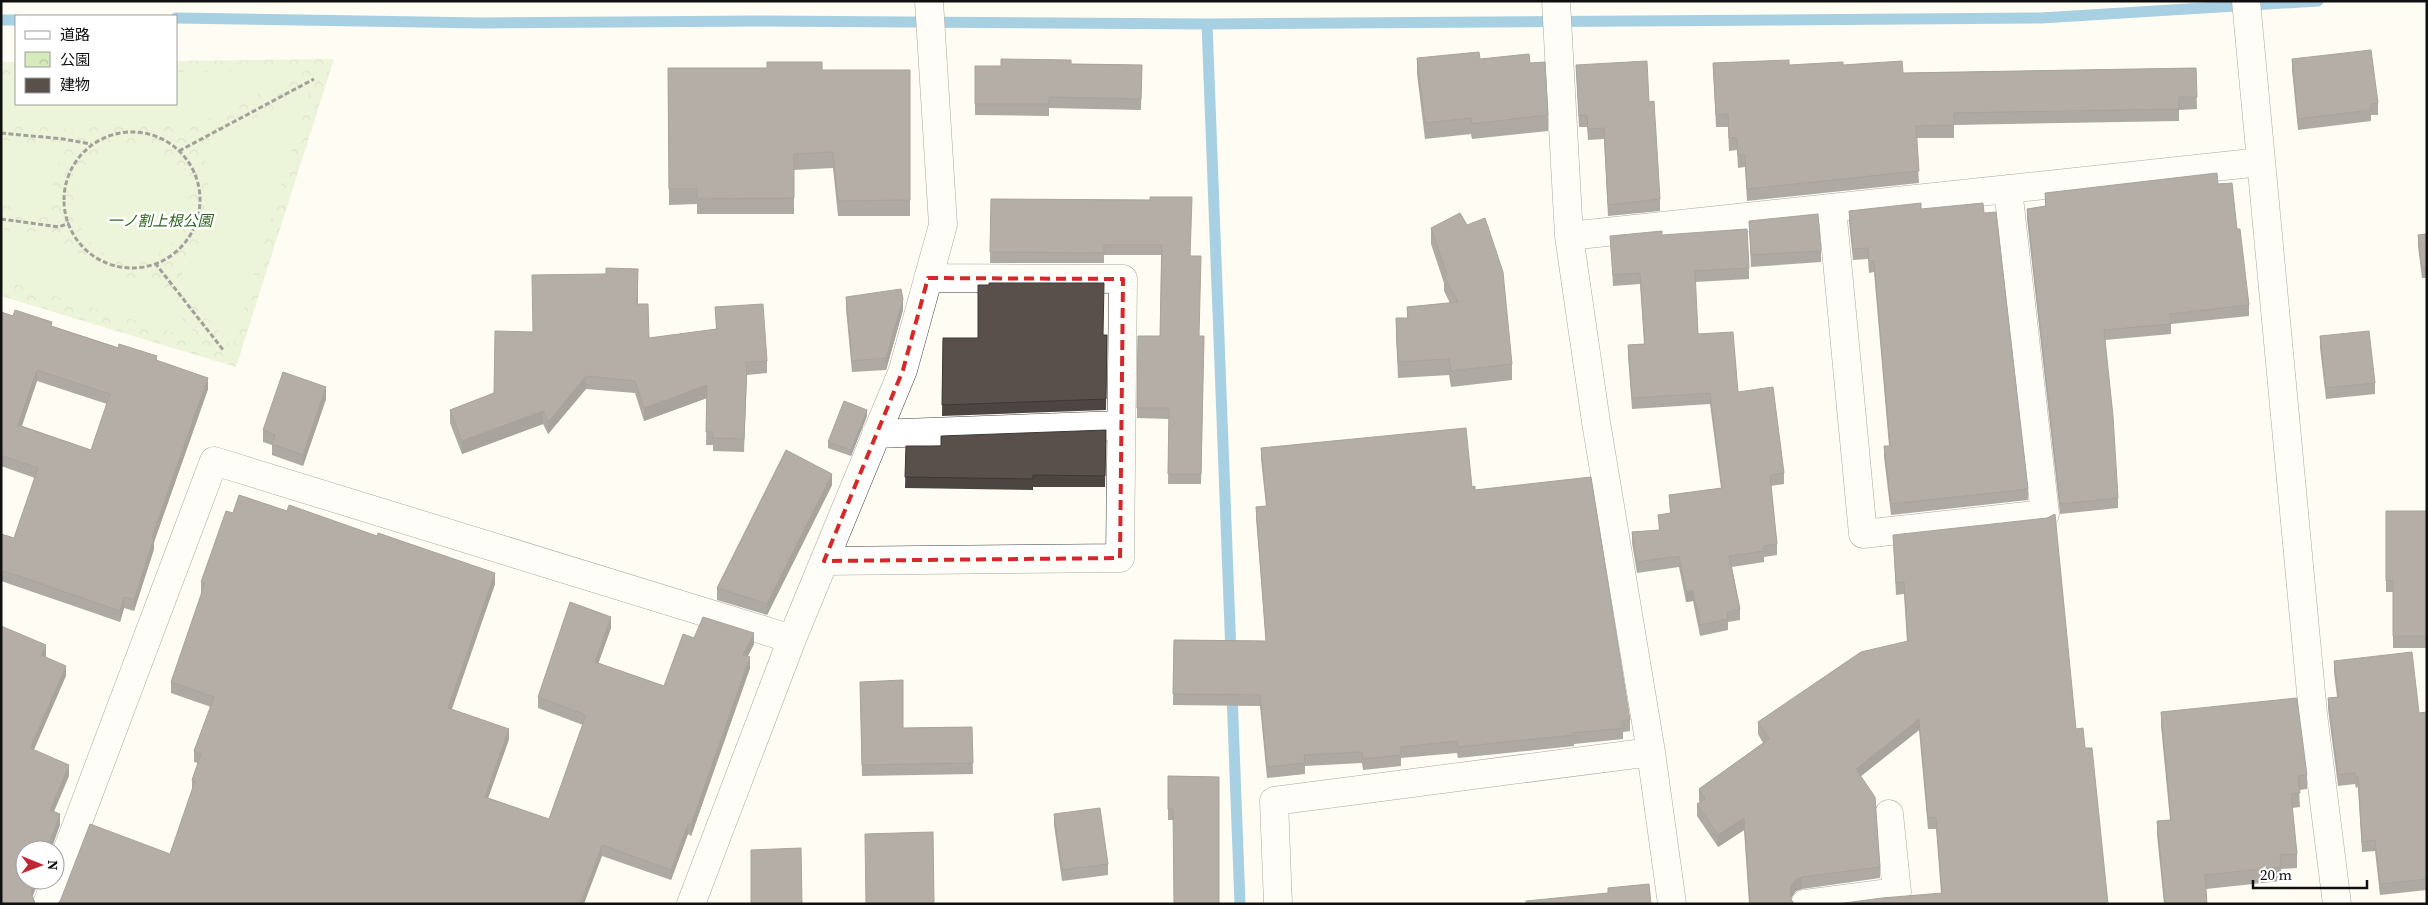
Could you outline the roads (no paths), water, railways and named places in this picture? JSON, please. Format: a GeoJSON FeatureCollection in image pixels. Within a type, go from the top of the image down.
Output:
{"type":"FeatureCollection","features":[{"type":"Feature","properties":{"kind":"street"},"geometry":{"type":"LineString","coordinates":[[691,904],[792,639],[903,370],[943,225],[929,1]]}},
{"type":"Feature","properties":{"kind":"street"},"geometry":{"type":"LineString","coordinates":[[1556,1],[1569,236],[1596,422],[1651,752],[1672,904]]}},
{"type":"Feature","properties":{"kind":"street"},"geometry":{"type":"LineString","coordinates":[[2246,1],[2313,714],[2337,904]]}},
{"type":"Feature","properties":{"kind":"street"},"geometry":{"type":"LineString","coordinates":[[1569,236],[2260,162]]}},
{"type":"Feature","properties":{"kind":"street"},"geometry":{"type":"LineString","coordinates":[[1832,208],[1863,534],[2045,514],[2008,189]]}},
{"type":"Feature","properties":{"kind":"street"},"geometry":{"type":"LineString","coordinates":[[824,561],[1120,558],[1123,278],[928,278]]}},
{"type":"Feature","properties":{"kind":"street"},"geometry":{"type":"LineString","coordinates":[[876,434],[1121,425]]}},
{"type":"Feature","properties":{"kind":"street"},"geometry":{"type":"LineString","coordinates":[[47,904],[214,461],[792,639]]}},
{"type":"Feature","properties":{"kind":"street"},"geometry":{"type":"LineString","coordinates":[[1278,904],[1274,801],[1651,752]]}},
{"type":"Feature","properties":{"kind":"street"},"geometry":{"type":"LineString","coordinates":[[1805,904],[1897,892],[1889,814]]}},
{"type":"Feature","properties":{"kind":"waterway"},"geometry":{"type":"LineString","coordinates":[[178,18],[483,23],[761,21],[1207,24],[2041,18],[2318,1]]}},
{"type":"Feature","properties":{"kind":"waterway"},"geometry":{"type":"LineString","coordinates":[[1,20],[15,20]]}},
{"type":"Feature","properties":{"kind":"waterway"},"geometry":{"type":"LineString","coordinates":[[1207,24],[1231,654]]}},
{"type":"Feature","properties":{"kind":"waterway"},"geometry":{"type":"LineString","coordinates":[[1232,693],[1240,904]]}},
{"type":"Feature","properties":{"kind":"park label","name":"一ノ割上根公園"},"geometry":{"type":"Point","coordinates":[160,221]}}]}
